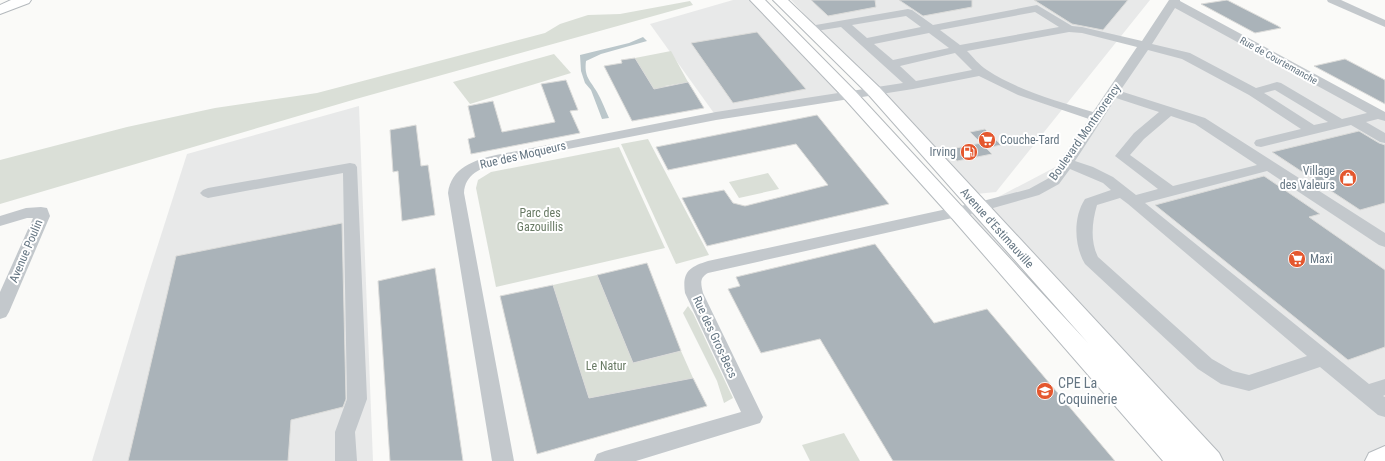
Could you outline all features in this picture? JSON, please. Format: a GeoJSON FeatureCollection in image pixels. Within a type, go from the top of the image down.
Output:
{"type":"FeatureCollection","features":[{"type":"Feature","properties":{"kind":"highway"},"geometry":{"type":"LineString","coordinates":[[0,10],[24,0]]}},
{"type":"Feature","properties":{"kind":"main road","name":"Avenue d'Estimauville"},"geometry":{"type":"LineString","coordinates":[[757,0],[849,94],[968,210],[1210,461]]}},
{"type":"Feature","properties":{"kind":"main road","name":"Avenue d'Estimauville"},"geometry":{"type":"LineString","coordinates":[[780,0],[873,90],[968,210],[1180,461]]}},
{"type":"Feature","properties":{"kind":"main road"},"geometry":{"type":"LineString","coordinates":[[1378,461],[1385,458]]}},
{"type":"Feature","properties":{"kind":"street"},"geometry":{"type":"LineString","coordinates":[[1332,0],[1385,24]]}},
{"type":"Feature","properties":{"kind":"street","name":"Boulevard Montmorency"},"geometry":{"type":"LineString","coordinates":[[968,210],[1034,192],[1054,180],[1174,1]]}},
{"type":"Feature","properties":{"kind":"street","name":"Rue de Courtemanche"},"geometry":{"type":"LineString","coordinates":[[1174,1],[1382,117]]}},
{"type":"Feature","properties":{"kind":"street"},"geometry":{"type":"LineString","coordinates":[[864,42],[1037,8],[1069,29]]}},
{"type":"Feature","properties":{"kind":"street"},"geometry":{"type":"LineString","coordinates":[[810,29],[908,12],[958,49],[981,72],[1002,85],[1096,117]]}},
{"type":"Feature","properties":{"kind":"street"},"geometry":{"type":"LineString","coordinates":[[843,23],[913,85]]}},
{"type":"Feature","properties":{"kind":"street"},"geometry":{"type":"LineString","coordinates":[[891,64],[958,49],[1069,29],[1082,30],[1186,56],[1254,92],[1312,130]]}},
{"type":"Feature","properties":{"kind":"street","name":"Rue des Moqueurs"},"geometry":{"type":"LineString","coordinates":[[503,461],[456,193],[457,185],[464,174],[478,165],[496,159],[716,116],[873,90],[913,85],[981,72]]}},
{"type":"Feature","properties":{"kind":"street"},"geometry":{"type":"LineString","coordinates":[[1254,92],[1278,86],[1346,122],[1385,139]]}},
{"type":"Feature","properties":{"kind":"street"},"geometry":{"type":"LineString","coordinates":[[1112,93],[1200,121],[1385,241]]}},
{"type":"Feature","properties":{"kind":"street"},"geometry":{"type":"LineString","coordinates":[[1169,111],[1139,136],[1122,156],[1170,191]]}},
{"type":"Feature","properties":{"kind":"street"},"geometry":{"type":"LineString","coordinates":[[1261,143],[1346,122],[1382,117]]}},
{"type":"Feature","properties":{"kind":"street"},"geometry":{"type":"LineString","coordinates":[[1065,162],[1088,170],[1101,177],[1128,197],[1385,409]]}},
{"type":"Feature","properties":{"kind":"street"},"geometry":{"type":"LineString","coordinates":[[208,193],[350,166],[357,400],[345,432],[346,461]]}},
{"type":"Feature","properties":{"kind":"street"},"geometry":{"type":"LineString","coordinates":[[1269,166],[1170,191],[1090,202],[1085,218],[1086,252],[1091,260],[1205,364],[1228,378],[1249,383],[1322,358]]}},
{"type":"Feature","properties":{"kind":"street","name":"Rue des Gros-Becs"},"geometry":{"type":"LineString","coordinates":[[605,461],[753,417],[694,293],[692,281],[693,276],[699,270],[968,210]]}},
{"type":"Feature","properties":{"kind":"street","name":"Avenue Poulin"},"geometry":{"type":"LineString","coordinates":[[0,221],[26,213],[41,212],[42,216],[0,312]]}},
{"type":"Feature","properties":{"kind":"street"},"geometry":{"type":"LineString","coordinates":[[1366,394],[1385,387]]}},
{"type":"Feature","properties":{"kind":"shaded area"},"geometry":{"type":"Polygon","coordinates":[[[733,0],[750,0],[849,94],[716,116],[650,24],[733,0]]]}},
{"type":"Feature","properties":{"kind":"shaded area"},"geometry":{"type":"Polygon","coordinates":[[[791,0],[1150,0],[996,192],[976,194],[791,0]]]}},
{"type":"Feature","properties":{"kind":"shaded area"},"geometry":{"type":"Polygon","coordinates":[[[1173,2],[1385,118],[1385,461],[1180,461],[957,212],[979,207],[1065,162],[1173,2]]]}},
{"type":"Feature","properties":{"kind":"shaded area"},"geometry":{"type":"Polygon","coordinates":[[[643,37],[647,41],[601,54],[586,61],[587,75],[599,95],[609,118],[602,119],[591,90],[585,83],[581,71],[580,55],[629,43],[643,37]]]}},
{"type":"Feature","properties":{"kind":"shaded area"},"geometry":{"type":"Polygon","coordinates":[[[359,106],[373,461],[92,461],[146,282],[187,154],[359,106]]]}},
{"type":"Feature","properties":{"kind":"green space"},"geometry":{"type":"Polygon","coordinates":[[[690,1],[693,5],[356,99],[0,204],[0,160],[127,127],[215,108],[317,93],[545,33],[560,24],[588,15],[620,14],[690,1]]]}},
{"type":"Feature","properties":{"kind":"green space"},"geometry":{"type":"Polygon","coordinates":[[[671,51],[688,82],[665,86],[659,97],[635,58],[671,51]]]}},
{"type":"Feature","properties":{"kind":"green space"},"geometry":{"type":"Polygon","coordinates":[[[554,54],[571,73],[470,104],[453,82],[554,54]]]}},
{"type":"Feature","properties":{"kind":"green space"},"geometry":{"type":"Polygon","coordinates":[[[648,139],[709,255],[676,264],[621,144],[648,139]]]}},
{"type":"Feature","properties":{"kind":"green space","name":"Parc des Gazouillis"},"geometry":{"type":"Polygon","coordinates":[[[619,147],[665,248],[496,287],[476,188],[478,180],[491,172],[619,147]]]}},
{"type":"Feature","properties":{"kind":"green space"},"geometry":{"type":"Polygon","coordinates":[[[768,173],[779,189],[739,198],[729,182],[768,173]]]}},
{"type":"Feature","properties":{"kind":"green space","name":"Le Natur"},"geometry":{"type":"Polygon","coordinates":[[[597,275],[633,363],[681,351],[693,378],[589,398],[553,285],[597,275]]]}},
{"type":"Feature","properties":{"kind":"green space"},"geometry":{"type":"Polygon","coordinates":[[[688,306],[693,313],[733,398],[724,403],[717,381],[683,313],[688,306]]]}},
{"type":"Feature","properties":{"kind":"green space"},"geometry":{"type":"Polygon","coordinates":[[[844,433],[860,461],[810,461],[802,445],[844,433]]]}},
{"type":"Feature","properties":{"kind":"building"},"geometry":{"type":"Polygon","coordinates":[[[811,0],[875,0],[876,7],[828,16],[811,0]]]}},
{"type":"Feature","properties":{"kind":"building"},"geometry":{"type":"Polygon","coordinates":[[[899,0],[972,0],[972,7],[923,16],[899,0]]]}},
{"type":"Feature","properties":{"kind":"building"},"geometry":{"type":"Polygon","coordinates":[[[1034,0],[1128,0],[1103,30],[1072,24],[1034,0]]]}},
{"type":"Feature","properties":{"kind":"building"},"geometry":{"type":"Polygon","coordinates":[[[1227,0],[1281,28],[1255,33],[1201,4],[1227,0]]]}},
{"type":"Feature","properties":{"kind":"building"},"geometry":{"type":"Polygon","coordinates":[[[757,32],[806,89],[733,103],[691,43],[757,32]]]}},
{"type":"Feature","properties":{"kind":"building"},"geometry":{"type":"Polygon","coordinates":[[[635,58],[654,89],[688,82],[704,108],[632,121],[604,66],[622,63],[621,60],[635,58]]]}},
{"type":"Feature","properties":{"kind":"building"},"geometry":{"type":"Polygon","coordinates":[[[1345,59],[1385,80],[1385,104],[1314,66],[1345,59]]]}},
{"type":"Feature","properties":{"kind":"building"},"geometry":{"type":"Polygon","coordinates":[[[566,80],[578,110],[570,111],[580,133],[471,154],[468,139],[475,137],[468,106],[493,101],[502,132],[555,122],[541,84],[566,80]]]}},
{"type":"Feature","properties":{"kind":"building"},"geometry":{"type":"Polygon","coordinates":[[[817,115],[889,204],[707,246],[682,198],[724,190],[733,203],[745,206],[828,185],[796,144],[668,170],[656,147],[817,115]]]}},
{"type":"Feature","properties":{"kind":"building"},"geometry":{"type":"Polygon","coordinates":[[[416,125],[421,166],[428,165],[435,215],[402,221],[398,171],[393,172],[390,130],[416,125]]]}},
{"type":"Feature","properties":{"kind":"building","name":"Couche-Tard"},"geometry":{"type":"Polygon","coordinates":[[[985,129],[1001,145],[986,148],[970,132],[985,129]]]}},
{"type":"Feature","properties":{"kind":"building","name":"Village des Valeurs"},"geometry":{"type":"Polygon","coordinates":[[[1359,131],[1385,145],[1385,203],[1360,210],[1272,152],[1359,131]]]}},
{"type":"Feature","properties":{"kind":"building","name":"Irving"},"geometry":{"type":"Polygon","coordinates":[[[981,143],[992,154],[957,161],[946,150],[981,143]]]}},
{"type":"Feature","properties":{"kind":"building","name":"Maxi"},"geometry":{"type":"Polygon","coordinates":[[[1264,176],[1320,214],[1309,217],[1385,270],[1385,347],[1348,360],[1155,205],[1264,176]]]}},
{"type":"Feature","properties":{"kind":"building"},"geometry":{"type":"Polygon","coordinates":[[[342,223],[346,399],[343,407],[291,420],[288,461],[128,461],[176,256],[342,223]]]}},
{"type":"Feature","properties":{"kind":"building"},"geometry":{"type":"Polygon","coordinates":[[[875,244],[934,323],[987,309],[1115,461],[893,461],[820,339],[761,353],[728,289],[740,286],[736,277],[875,244]]]}},
{"type":"Feature","properties":{"kind":"building","name":"Le Natur"},"geometry":{"type":"Polygon","coordinates":[[[647,263],[681,351],[633,363],[597,275],[647,263]]]}},
{"type":"Feature","properties":{"kind":"building"},"geometry":{"type":"Polygon","coordinates":[[[435,268],[463,461],[390,461],[378,281],[435,268]]]}},
{"type":"Feature","properties":{"kind":"building","name":"Le Natur"},"geometry":{"type":"Polygon","coordinates":[[[553,285],[589,398],[693,378],[707,406],[537,454],[500,296],[553,285]]]}},
{"type":"Feature","properties":{"kind":"place","name":"Couche-Tard"},"geometry":{"type":"Point","coordinates":[987,140]}},
{"type":"Feature","properties":{"kind":"place","name":"Irving"},"geometry":{"type":"Point","coordinates":[969,152]}},
{"type":"Feature","properties":{"kind":"place","name":"Village des Valeurs"},"geometry":{"type":"Point","coordinates":[1348,178]}},
{"type":"Feature","properties":{"kind":"place","name":"Maxi"},"geometry":{"type":"Point","coordinates":[1297,259]}},
{"type":"Feature","properties":{"kind":"place","name":"CPE La Coquinerie"},"geometry":{"type":"Point","coordinates":[1045,391]}}]}
